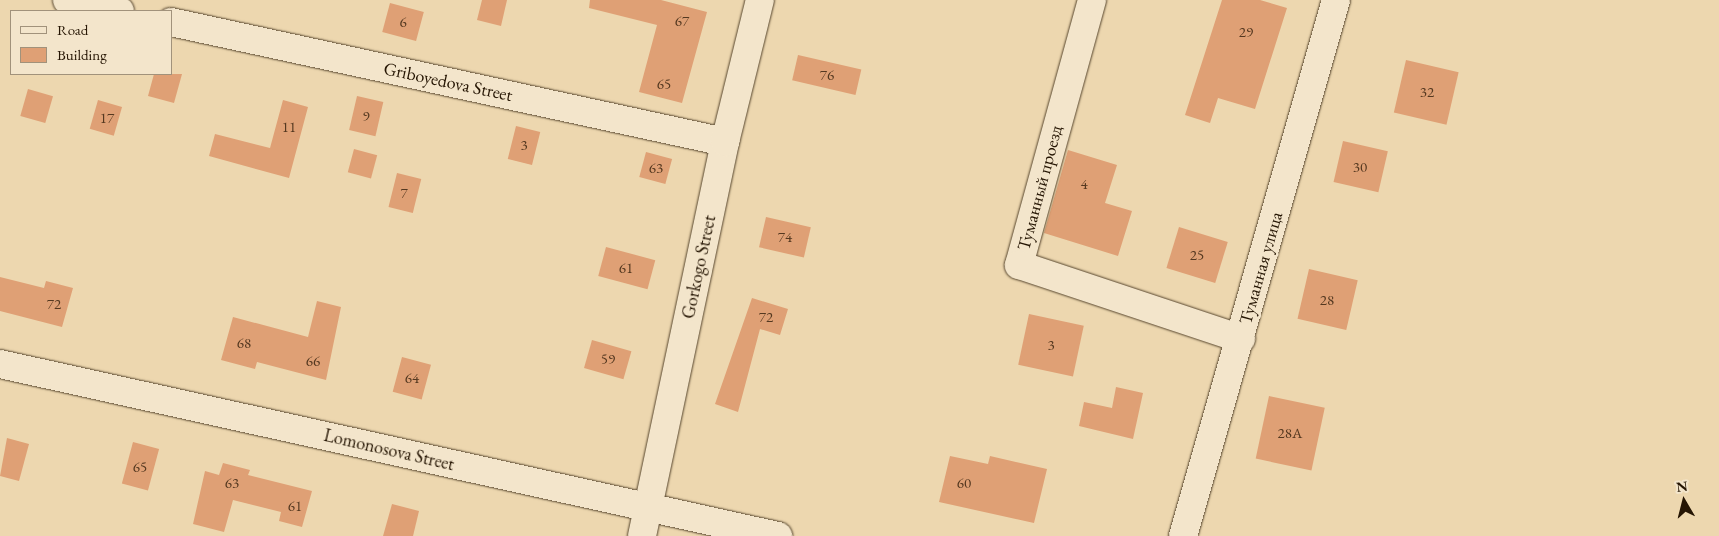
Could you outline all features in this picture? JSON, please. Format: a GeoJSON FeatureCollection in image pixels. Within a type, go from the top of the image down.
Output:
{"type":"FeatureCollection","features":[{"type":"Feature","properties":{"kind":"street"},"geometry":{"type":"LineString","coordinates":[[67,0],[115,10]]}},
{"type":"Feature","properties":{"kind":"street","name":"Gorkogo Street"},"geometry":{"type":"LineString","coordinates":[[642,536],[725,142],[760,0]]}},
{"type":"Feature","properties":{"kind":"street","name":"Туманный проезд"},"geometry":{"type":"LineString","coordinates":[[1092,0],[1019,265],[1241,339]]}},
{"type":"Feature","properties":{"kind":"street","name":"Туманная улица"},"geometry":{"type":"LineString","coordinates":[[1183,536],[1241,339],[1336,0]]}},
{"type":"Feature","properties":{"kind":"street","name":"Griboyedova Street"},"geometry":{"type":"LineString","coordinates":[[172,22],[725,142]]}},
{"type":"Feature","properties":{"kind":"street","name":"Lomonosova Street"},"geometry":{"type":"LineString","coordinates":[[0,364],[778,536]]}},
{"type":"Feature","properties":{"kind":"building"},"geometry":{"type":"Polygon","coordinates":[[[482,0],[507,0],[501,26],[477,20],[482,0]]]}},
{"type":"Feature","properties":{"kind":"building"},"geometry":{"type":"Polygon","coordinates":[[[590,0],[661,0],[707,12],[682,103],[639,92],[657,25],[589,8],[590,0]]]}},
{"type":"Feature","properties":{"kind":"building"},"geometry":{"type":"Polygon","coordinates":[[[1222,0],[1260,0],[1287,8],[1255,109],[1218,98],[1210,123],[1185,115],[1222,0]]]}},
{"type":"Feature","properties":{"kind":"building"},"geometry":{"type":"Polygon","coordinates":[[[390,3],[424,12],[416,41],[382,32],[390,3]]]}},
{"type":"Feature","properties":{"kind":"building"},"geometry":{"type":"Polygon","coordinates":[[[798,55],[861,70],[855,95],[792,80],[798,55]]]}},
{"type":"Feature","properties":{"kind":"building"},"geometry":{"type":"Polygon","coordinates":[[[1406,60],[1459,72],[1446,125],[1394,113],[1406,60]]]}},
{"type":"Feature","properties":{"kind":"building"},"geometry":{"type":"Polygon","coordinates":[[[182,74],[174,103],[148,96],[154,75],[182,74]]]}},
{"type":"Feature","properties":{"kind":"building"},"geometry":{"type":"Polygon","coordinates":[[[28,89],[53,96],[45,123],[20,116],[28,89]]]}},
{"type":"Feature","properties":{"kind":"building"},"geometry":{"type":"Polygon","coordinates":[[[357,96],[383,102],[375,136],[349,130],[357,96]]]}},
{"type":"Feature","properties":{"kind":"building"},"geometry":{"type":"Polygon","coordinates":[[[98,100],[122,107],[114,136],[90,129],[98,100]]]}},
{"type":"Feature","properties":{"kind":"building"},"geometry":{"type":"Polygon","coordinates":[[[283,100],[308,107],[289,178],[209,156],[215,134],[270,148],[283,100]]]}},
{"type":"Feature","properties":{"kind":"building"},"geometry":{"type":"Polygon","coordinates":[[[516,126],[540,132],[532,165],[508,159],[516,126]]]}},
{"type":"Feature","properties":{"kind":"building"},"geometry":{"type":"Polygon","coordinates":[[[1343,141],[1388,151],[1378,192],[1334,182],[1343,141]]]}},
{"type":"Feature","properties":{"kind":"building"},"geometry":{"type":"Polygon","coordinates":[[[354,149],[377,155],[371,178],[348,172],[354,149]]]}},
{"type":"Feature","properties":{"kind":"building"},"geometry":{"type":"Polygon","coordinates":[[[1068,150],[1117,165],[1105,203],[1132,211],[1118,256],[1044,233],[1068,150]]]}},
{"type":"Feature","properties":{"kind":"building"},"geometry":{"type":"Polygon","coordinates":[[[646,152],[672,159],[665,184],[639,177],[646,152]]]}},
{"type":"Feature","properties":{"kind":"building"},"geometry":{"type":"Polygon","coordinates":[[[397,173],[421,179],[413,213],[389,207],[397,173]]]}},
{"type":"Feature","properties":{"kind":"building"},"geometry":{"type":"Polygon","coordinates":[[[766,217],[811,227],[804,258],[759,247],[766,217]]]}},
{"type":"Feature","properties":{"kind":"building"},"geometry":{"type":"Polygon","coordinates":[[[1179,227],[1228,242],[1215,283],[1166,268],[1179,227]]]}},
{"type":"Feature","properties":{"kind":"building"},"geometry":{"type":"Polygon","coordinates":[[[606,247],[655,260],[647,289],[598,276],[606,247]]]}},
{"type":"Feature","properties":{"kind":"building"},"geometry":{"type":"Polygon","coordinates":[[[1309,269],[1358,280],[1346,330],[1298,319],[1309,269]]]}},
{"type":"Feature","properties":{"kind":"building"},"geometry":{"type":"Polygon","coordinates":[[[0,277],[44,288],[46,281],[73,288],[62,327],[0,311],[0,277]]]}},
{"type":"Feature","properties":{"kind":"building"},"geometry":{"type":"Polygon","coordinates":[[[752,298],[788,309],[780,335],[760,329],[738,412],[715,404],[752,298]]]}},
{"type":"Feature","properties":{"kind":"building"},"geometry":{"type":"Polygon","coordinates":[[[317,301],[341,307],[326,380],[257,362],[255,369],[221,360],[233,317],[308,337],[317,301]]]}},
{"type":"Feature","properties":{"kind":"building"},"geometry":{"type":"Polygon","coordinates":[[[1029,314],[1084,326],[1073,377],[1018,365],[1029,314]]]}},
{"type":"Feature","properties":{"kind":"building"},"geometry":{"type":"Polygon","coordinates":[[[592,340],[631,351],[623,379],[584,368],[592,340]]]}},
{"type":"Feature","properties":{"kind":"building"},"geometry":{"type":"Polygon","coordinates":[[[402,357],[431,365],[422,400],[393,392],[402,357]]]}},
{"type":"Feature","properties":{"kind":"building"},"geometry":{"type":"Polygon","coordinates":[[[1116,387],[1143,393],[1133,439],[1079,426],[1084,402],[1112,408],[1116,387]]]}},
{"type":"Feature","properties":{"kind":"building"},"geometry":{"type":"Polygon","coordinates":[[[1269,396],[1325,408],[1311,470],[1256,459],[1269,396]]]}},
{"type":"Feature","properties":{"kind":"building"},"geometry":{"type":"Polygon","coordinates":[[[7,438],[29,444],[19,481],[0,476],[7,438]]]}},
{"type":"Feature","properties":{"kind":"building"},"geometry":{"type":"Polygon","coordinates":[[[133,442],[159,449],[148,491],[122,484],[133,442]]]}},
{"type":"Feature","properties":{"kind":"building"},"geometry":{"type":"Polygon","coordinates":[[[950,456],[988,464],[990,456],[1047,469],[1034,523],[939,502],[950,456]]]}},
{"type":"Feature","properties":{"kind":"building"},"geometry":{"type":"Polygon","coordinates":[[[223,463],[250,470],[248,475],[312,491],[302,527],[279,521],[281,512],[233,500],[224,532],[193,524],[205,471],[219,475],[223,463]]]}},
{"type":"Feature","properties":{"kind":"building"},"geometry":{"type":"Polygon","coordinates":[[[392,504],[419,511],[413,536],[383,536],[392,504]]]}}]}
